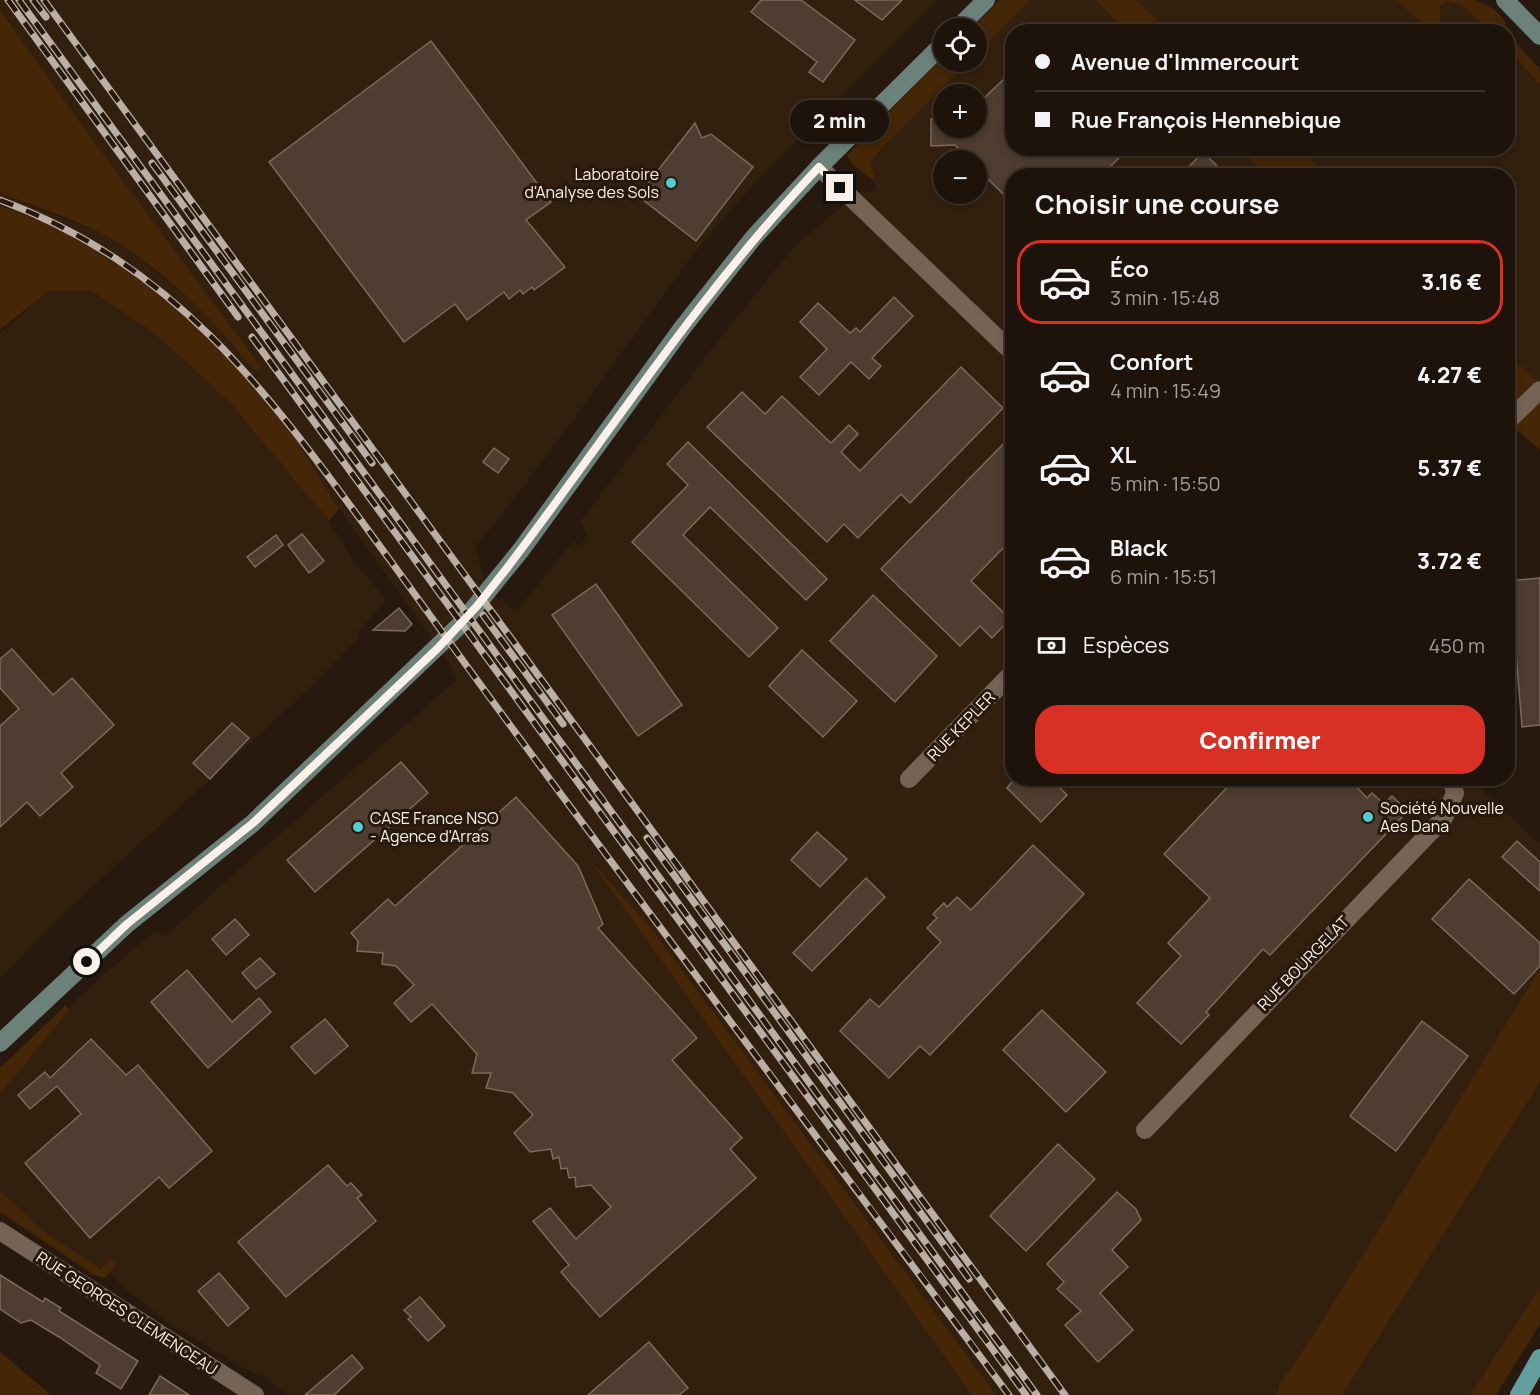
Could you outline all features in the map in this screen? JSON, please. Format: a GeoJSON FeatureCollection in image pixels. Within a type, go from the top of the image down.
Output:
{"type":"FeatureCollection","features":[{"type":"Feature","properties":{"kind":"main road"},"geometry":{"type":"LineString","coordinates":[[968,18],[987,0]]}},
{"type":"Feature","properties":{"kind":"main road"},"geometry":{"type":"LineString","coordinates":[[1505,0],[1540,36]]}},
{"type":"Feature","properties":{"kind":"main road"},"geometry":{"type":"LineString","coordinates":[[0,1042],[127,924],[253,823],[461,624],[521,550],[732,264],[819,167],[933,54]]}},
{"type":"Feature","properties":{"kind":"main road"},"geometry":{"type":"LineString","coordinates":[[1519,1395],[1540,1358]]}},
{"type":"Feature","properties":{"kind":"street"},"geometry":{"type":"LineString","coordinates":[[819,167],[1005,345]]}},
{"type":"Feature","properties":{"kind":"street"},"geometry":{"type":"LineString","coordinates":[[1515,414],[1540,390]]}},
{"type":"Feature","properties":{"kind":"street","name":"RUE KEPLER"},"geometry":{"type":"LineString","coordinates":[[909,779],[1005,680]]}},
{"type":"Feature","properties":{"kind":"street","name":"RUE BOURGELAT"},"geometry":{"type":"LineString","coordinates":[[1145,1130],[1444,818],[1453,786]]}},
{"type":"Feature","properties":{"kind":"street","name":"RUE GEORGES CLEMENCEAU"},"geometry":{"type":"LineString","coordinates":[[0,1231],[255,1395]]}},
{"type":"Feature","properties":{"kind":"shaded area"},"geometry":{"type":"Polygon","coordinates":[[[0,0],[937,0],[758,179],[694,253],[551,450],[475,548],[486,586],[496,598],[518,610],[573,541],[579,547],[588,534],[580,522],[727,329],[797,243],[860,192],[877,191],[871,162],[881,149],[933,97],[933,138],[987,138],[987,84],[946,84],[958,72],[987,72],[987,43],[1005,25],[1005,156],[1246,156],[1258,168],[1005,168],[1005,786],[1478,786],[1540,844],[1540,969],[1317,1329],[1279,1385],[1277,1395],[996,1395],[652,929],[592,862],[972,1395],[286,1395],[267,1378],[251,1372],[165,1321],[117,1281],[110,1272],[117,1265],[109,1259],[101,1269],[43,1231],[13,1205],[0,1191],[0,1094],[75,1000],[154,931],[166,936],[232,875],[457,680],[448,661],[339,509],[288,429],[225,356],[188,320],[131,273],[81,241],[0,206],[0,193],[105,235],[135,255],[187,297],[261,367],[89,135],[0,10],[0,0]]]}},
{"type":"Feature","properties":{"kind":"shaded area"},"geometry":{"type":"Polygon","coordinates":[[[1000,0],[1030,0],[1005,24],[987,43],[987,18],[982,18],[1000,0]]]}},
{"type":"Feature","properties":{"kind":"shaded area"},"geometry":{"type":"Polygon","coordinates":[[[1030,0],[1096,0],[1120,24],[1006,24],[1030,0]]]}},
{"type":"Feature","properties":{"kind":"shaded area"},"geometry":{"type":"Polygon","coordinates":[[[1096,0],[1137,0],[1161,24],[1120,24],[1096,0]]]}},
{"type":"Feature","properties":{"kind":"shaded area"},"geometry":{"type":"Polygon","coordinates":[[[1137,0],[1457,0],[1481,24],[1161,24],[1137,0]]]}},
{"type":"Feature","properties":{"kind":"shaded area"},"geometry":{"type":"Polygon","coordinates":[[[1397,0],[1474,0],[1494,9],[1505,24],[1481,24],[1462,5],[1447,1],[1440,7],[1439,24],[1423,24],[1397,0]]]}},
{"type":"Feature","properties":{"kind":"shaded area"},"geometry":{"type":"Polygon","coordinates":[[[0,10],[89,135],[261,367],[255,370],[186,297],[127,249],[80,224],[0,193],[0,10]]]}},
{"type":"Feature","properties":{"kind":"shaded area"},"geometry":{"type":"Polygon","coordinates":[[[1515,42],[1540,69],[1540,84],[1515,58],[1515,42]]]}},
{"type":"Feature","properties":{"kind":"shaded area"},"geometry":{"type":"Polygon","coordinates":[[[1515,58],[1540,84],[1540,384],[1515,361],[1515,168],[1320,168],[1307,156],[1515,156],[1515,58]]]}},
{"type":"Feature","properties":{"kind":"shaded area"},"geometry":{"type":"Polygon","coordinates":[[[933,67],[933,72],[958,72],[946,84],[933,84],[933,97],[871,162],[875,182],[852,164],[847,155],[933,67]]]}},
{"type":"Feature","properties":{"kind":"shaded area"},"geometry":{"type":"Polygon","coordinates":[[[1246,156],[1307,156],[1320,168],[1258,168],[1246,156]]]}},
{"type":"Feature","properties":{"kind":"shaded area"},"geometry":{"type":"Polygon","coordinates":[[[0,206],[42,222],[83,243],[122,267],[197,326],[261,394],[295,439],[339,509],[329,521],[232,405],[159,337],[90,290],[50,290],[0,330],[0,206]]]}},
{"type":"Feature","properties":{"kind":"shaded area"},"geometry":{"type":"Polygon","coordinates":[[[50,290],[89,290],[159,337],[232,405],[286,467],[329,521],[353,560],[387,600],[358,632],[359,638],[308,690],[67,910],[0,978],[0,333],[50,290]]]}},
{"type":"Feature","properties":{"kind":"shaded area"},"geometry":{"type":"Polygon","coordinates":[[[1515,361],[1540,384],[1540,450],[1515,429],[1515,361]]]}},
{"type":"Feature","properties":{"kind":"shaded area"},"geometry":{"type":"Polygon","coordinates":[[[587,856],[652,929],[996,1395],[972,1395],[587,856]]]}},
{"type":"Feature","properties":{"kind":"shaded area"},"geometry":{"type":"Polygon","coordinates":[[[1540,969],[1540,1082],[1342,1395],[1277,1395],[1279,1385],[1317,1329],[1540,969]]]}},
{"type":"Feature","properties":{"kind":"shaded area"},"geometry":{"type":"Polygon","coordinates":[[[66,1005],[69,1010],[0,1094],[0,1068],[66,1005]]]}},
{"type":"Feature","properties":{"kind":"shaded area"},"geometry":{"type":"Polygon","coordinates":[[[1540,1082],[1540,1287],[1470,1395],[1342,1395],[1540,1082]]]}},
{"type":"Feature","properties":{"kind":"shaded area"},"geometry":{"type":"Polygon","coordinates":[[[0,1191],[43,1231],[101,1269],[109,1259],[117,1264],[105,1278],[94,1275],[0,1212],[0,1191]]]}},
{"type":"Feature","properties":{"kind":"shaded area"},"geometry":{"type":"Polygon","coordinates":[[[1540,1287],[1540,1324],[1496,1395],[1470,1395],[1540,1287]]]}},
{"type":"Feature","properties":{"kind":"shaded area"},"geometry":{"type":"Polygon","coordinates":[[[0,1352],[51,1395],[0,1395],[0,1352]]]}},
{"type":"Feature","properties":{"kind":"building"},"geometry":{"type":"Polygon","coordinates":[[[761,0],[801,0],[855,40],[823,82],[809,72],[817,62],[751,12],[761,0]]]}},
{"type":"Feature","properties":{"kind":"building"},"geometry":{"type":"Polygon","coordinates":[[[855,0],[902,0],[882,20],[855,0]]]}},
{"type":"Feature","properties":{"kind":"building"},"geometry":{"type":"Polygon","coordinates":[[[431,41],[551,202],[526,220],[565,267],[534,290],[532,287],[523,294],[520,290],[509,299],[504,292],[467,320],[455,304],[404,342],[269,162],[431,41]]]}},
{"type":"Feature","properties":{"kind":"building"},"geometry":{"type":"Polygon","coordinates":[[[1005,78],[1005,156],[1121,156],[1109,168],[1005,168],[1005,196],[987,178],[987,150],[960,150],[955,145],[931,146],[931,119],[933,119],[933,138],[987,138],[987,95],[1005,78]]]}},
{"type":"Feature","properties":{"kind":"building","name":"Laboratoire d'Analyse des Sols"},"geometry":{"type":"Polygon","coordinates":[[[695,123],[702,138],[711,134],[753,167],[696,241],[638,196],[695,123]]]}},
{"type":"Feature","properties":{"kind":"building"},"geometry":{"type":"Polygon","coordinates":[[[1199,156],[1207,156],[1219,168],[1188,168],[1199,156]]]}},
{"type":"Feature","properties":{"kind":"building"},"geometry":{"type":"Polygon","coordinates":[[[894,297],[913,316],[872,358],[881,366],[869,379],[851,362],[819,395],[800,377],[827,349],[800,322],[818,303],[850,333],[856,328],[860,332],[894,297]]]}},
{"type":"Feature","properties":{"kind":"building"},"geometry":{"type":"Polygon","coordinates":[[[961,367],[1003,408],[910,503],[901,494],[858,538],[844,524],[827,542],[707,427],[742,392],[765,414],[782,396],[831,443],[849,425],[858,434],[841,452],[860,471],[961,367]]]}},
{"type":"Feature","properties":{"kind":"building"},"geometry":{"type":"Polygon","coordinates":[[[688,442],[827,579],[806,600],[710,507],[683,535],[778,628],[749,657],[632,542],[688,485],[667,464],[688,442]]]}},
{"type":"Feature","properties":{"kind":"building"},"geometry":{"type":"Polygon","coordinates":[[[1005,442],[1005,546],[971,581],[1005,614],[1005,624],[992,638],[980,626],[960,646],[881,569],[1005,442]]]}},
{"type":"Feature","properties":{"kind":"building"},"geometry":{"type":"Polygon","coordinates":[[[494,448],[509,459],[498,473],[483,462],[494,448]]]}},
{"type":"Feature","properties":{"kind":"building"},"geometry":{"type":"Polygon","coordinates":[[[302,534],[324,561],[309,573],[288,545],[302,534]]]}},
{"type":"Feature","properties":{"kind":"building"},"geometry":{"type":"Polygon","coordinates":[[[276,535],[283,545],[255,567],[247,557],[276,535]]]}},
{"type":"Feature","properties":{"kind":"building"},"geometry":{"type":"Polygon","coordinates":[[[1540,578],[1540,725],[1522,727],[1515,653],[1515,580],[1540,578]]]}},
{"type":"Feature","properties":{"kind":"building"},"geometry":{"type":"Polygon","coordinates":[[[596,584],[682,705],[638,736],[552,615],[596,584]]]}},
{"type":"Feature","properties":{"kind":"building"},"geometry":{"type":"Polygon","coordinates":[[[873,595],[937,656],[895,702],[830,641],[873,595]]]}},
{"type":"Feature","properties":{"kind":"building"},"geometry":{"type":"Polygon","coordinates":[[[399,608],[412,624],[405,631],[373,630],[399,608]]]}},
{"type":"Feature","properties":{"kind":"building"},"geometry":{"type":"Polygon","coordinates":[[[12,649],[53,695],[72,678],[114,725],[61,773],[73,787],[40,816],[27,802],[0,827],[0,726],[19,709],[0,688],[0,659],[12,649]]]}},
{"type":"Feature","properties":{"kind":"building"},"geometry":{"type":"Polygon","coordinates":[[[802,650],[857,701],[823,737],[769,686],[802,650]]]}},
{"type":"Feature","properties":{"kind":"building"},"geometry":{"type":"Polygon","coordinates":[[[232,723],[249,738],[210,779],[193,763],[232,723]]]}},
{"type":"Feature","properties":{"kind":"building","name":"CASE France NSO - Agence d'Arras"},"geometry":{"type":"Polygon","coordinates":[[[401,762],[428,793],[315,892],[287,860],[401,762]]]}},
{"type":"Feature","properties":{"kind":"building"},"geometry":{"type":"Polygon","coordinates":[[[1009,786],[1058,786],[1067,795],[1041,822],[1007,788],[1009,786]]]}},
{"type":"Feature","properties":{"kind":"building"},"geometry":{"type":"Polygon","coordinates":[[[1228,786],[1356,786],[1367,798],[1372,793],[1384,804],[1392,796],[1408,811],[1270,955],[1263,949],[1206,1012],[1209,1015],[1181,1044],[1137,1003],[1181,956],[1168,943],[1210,898],[1164,854],[1228,786]]]}},
{"type":"Feature","properties":{"kind":"building"},"geometry":{"type":"Polygon","coordinates":[[[516,797],[578,866],[603,924],[598,928],[697,1038],[672,1060],[742,1138],[730,1149],[756,1178],[600,1317],[561,1272],[569,1265],[533,1221],[550,1208],[576,1239],[611,1207],[591,1185],[576,1187],[575,1177],[569,1178],[567,1168],[561,1169],[559,1157],[553,1159],[551,1149],[530,1152],[514,1133],[533,1115],[513,1093],[486,1088],[491,1073],[472,1073],[477,1054],[432,1004],[411,1022],[394,1003],[414,985],[396,966],[382,964],[383,953],[357,951],[358,941],[351,933],[388,899],[395,906],[516,797]]]}},
{"type":"Feature","properties":{"kind":"building"},"geometry":{"type":"Polygon","coordinates":[[[817,832],[847,859],[820,887],[791,860],[817,832]]]}},
{"type":"Feature","properties":{"kind":"building"},"geometry":{"type":"Polygon","coordinates":[[[1517,841],[1540,862],[1540,891],[1502,857],[1517,841]]]}},
{"type":"Feature","properties":{"kind":"building"},"geometry":{"type":"Polygon","coordinates":[[[1033,845],[1084,894],[930,1055],[920,1046],[889,1078],[840,1031],[870,999],[879,1007],[941,942],[927,928],[937,918],[933,914],[944,903],[947,907],[957,897],[971,910],[1033,845]]]}},
{"type":"Feature","properties":{"kind":"building"},"geometry":{"type":"Polygon","coordinates":[[[866,878],[885,897],[812,971],[793,953],[866,878]]]}},
{"type":"Feature","properties":{"kind":"building"},"geometry":{"type":"Polygon","coordinates":[[[1469,879],[1540,943],[1540,966],[1514,994],[1432,919],[1469,879]]]}},
{"type":"Feature","properties":{"kind":"building"},"geometry":{"type":"Polygon","coordinates":[[[235,919],[249,935],[226,955],[212,939],[235,919]]]}},
{"type":"Feature","properties":{"kind":"building"},"geometry":{"type":"Polygon","coordinates":[[[260,958],[275,974],[256,989],[242,973],[260,958]]]}},
{"type":"Feature","properties":{"kind":"building"},"geometry":{"type":"Polygon","coordinates":[[[187,970],[232,1022],[259,998],[271,1012],[208,1068],[151,1002],[187,970]]]}},
{"type":"Feature","properties":{"kind":"building"},"geometry":{"type":"Polygon","coordinates":[[[1042,1010],[1106,1072],[1066,1112],[1003,1050],[1042,1010]]]}},
{"type":"Feature","properties":{"kind":"building"},"geometry":{"type":"Polygon","coordinates":[[[325,1019],[348,1046],[315,1074],[291,1047],[325,1019]]]}},
{"type":"Feature","properties":{"kind":"building"},"geometry":{"type":"Polygon","coordinates":[[[1422,1021],[1468,1056],[1396,1151],[1350,1116],[1422,1021]]]}},
{"type":"Feature","properties":{"kind":"building"},"geometry":{"type":"Polygon","coordinates":[[[91,1039],[126,1075],[138,1065],[212,1151],[169,1188],[159,1177],[90,1238],[25,1163],[81,1114],[57,1086],[30,1109],[18,1095],[45,1072],[50,1078],[91,1039]]]}},
{"type":"Feature","properties":{"kind":"building"},"geometry":{"type":"Polygon","coordinates":[[[1058,1144],[1095,1179],[1026,1251],[990,1216],[1058,1144]]]}},
{"type":"Feature","properties":{"kind":"building"},"geometry":{"type":"Polygon","coordinates":[[[328,1165],[347,1186],[351,1183],[362,1195],[357,1198],[376,1221],[286,1297],[238,1242],[328,1165]]]}},
{"type":"Feature","properties":{"kind":"building"},"geometry":{"type":"Polygon","coordinates":[[[1117,1192],[1136,1209],[1141,1220],[1112,1250],[1128,1267],[1100,1293],[1133,1330],[1098,1362],[1065,1325],[1081,1311],[1057,1289],[1064,1282],[1047,1264],[1117,1192]]]}},
{"type":"Feature","properties":{"kind":"building"},"geometry":{"type":"Polygon","coordinates":[[[219,1273],[249,1308],[228,1326],[198,1291],[219,1273]]]}},
{"type":"Feature","properties":{"kind":"building"},"geometry":{"type":"Polygon","coordinates":[[[0,1275],[43,1302],[45,1298],[61,1308],[59,1311],[138,1361],[121,1389],[96,1373],[100,1365],[59,1337],[31,1320],[21,1323],[0,1309],[0,1275]]]}},
{"type":"Feature","properties":{"kind":"building"},"geometry":{"type":"Polygon","coordinates":[[[420,1297],[445,1326],[428,1341],[408,1319],[411,1317],[404,1310],[420,1297]]]}},
{"type":"Feature","properties":{"kind":"building"},"geometry":{"type":"Polygon","coordinates":[[[649,1342],[688,1388],[679,1395],[588,1395],[649,1342]]]}},
{"type":"Feature","properties":{"kind":"building"},"geometry":{"type":"Polygon","coordinates":[[[352,1355],[363,1368],[334,1395],[305,1395],[352,1355]]]}},
{"type":"Feature","properties":{"kind":"building"},"geometry":{"type":"Polygon","coordinates":[[[160,1376],[189,1395],[149,1395],[160,1376]]]}},
{"type":"Feature","properties":{"kind":"railway"},"geometry":{"type":"LineString","coordinates":[[8,0],[238,317]]}},
{"type":"Feature","properties":{"kind":"railway"},"geometry":{"type":"LineString","coordinates":[[19,0],[1037,1395]]}},
{"type":"Feature","properties":{"kind":"railway"},"geometry":{"type":"LineString","coordinates":[[33,0],[46,17]]}},
{"type":"Feature","properties":{"kind":"railway"},"geometry":{"type":"LineString","coordinates":[[44,0],[1065,1395]]}},
{"type":"Feature","properties":{"kind":"railway"},"geometry":{"type":"LineString","coordinates":[[152,163],[372,463]]}},
{"type":"Feature","properties":{"kind":"railway"},"geometry":{"type":"LineString","coordinates":[[0,200],[66,229],[124,264],[176,304],[223,348],[266,397],[308,449],[537,762],[1009,1395]]}},
{"type":"Feature","properties":{"kind":"railway"},"geometry":{"type":"LineString","coordinates":[[252,337],[1026,1395]]}},
{"type":"Feature","properties":{"kind":"railway"},"geometry":{"type":"LineString","coordinates":[[483,615],[563,724]]}},
{"type":"Feature","properties":{"kind":"railway"},"geometry":{"type":"LineString","coordinates":[[647,838],[969,1279]]}},
{"type":"Feature","properties":{"kind":"place","name":"Laboratoire d'Analyse des Sols"},"geometry":{"type":"Point","coordinates":[671,183]}},
{"type":"Feature","properties":{"kind":"place","name":"Société Nouvelle Aes Dana"},"geometry":{"type":"Point","coordinates":[1368,817]}},
{"type":"Feature","properties":{"kind":"place","name":"CASE France NSO - Agence d'Arras"},"geometry":{"type":"Point","coordinates":[358,827]}},
{"type":"Feature","properties":{"kind":"route"},"geometry":{"type":"LineString","coordinates":[[87,962],[127,924],[253,823],[437,649],[477,606],[507,568],[683,327],[776,211],[819,167],[840,188]]}}]}
